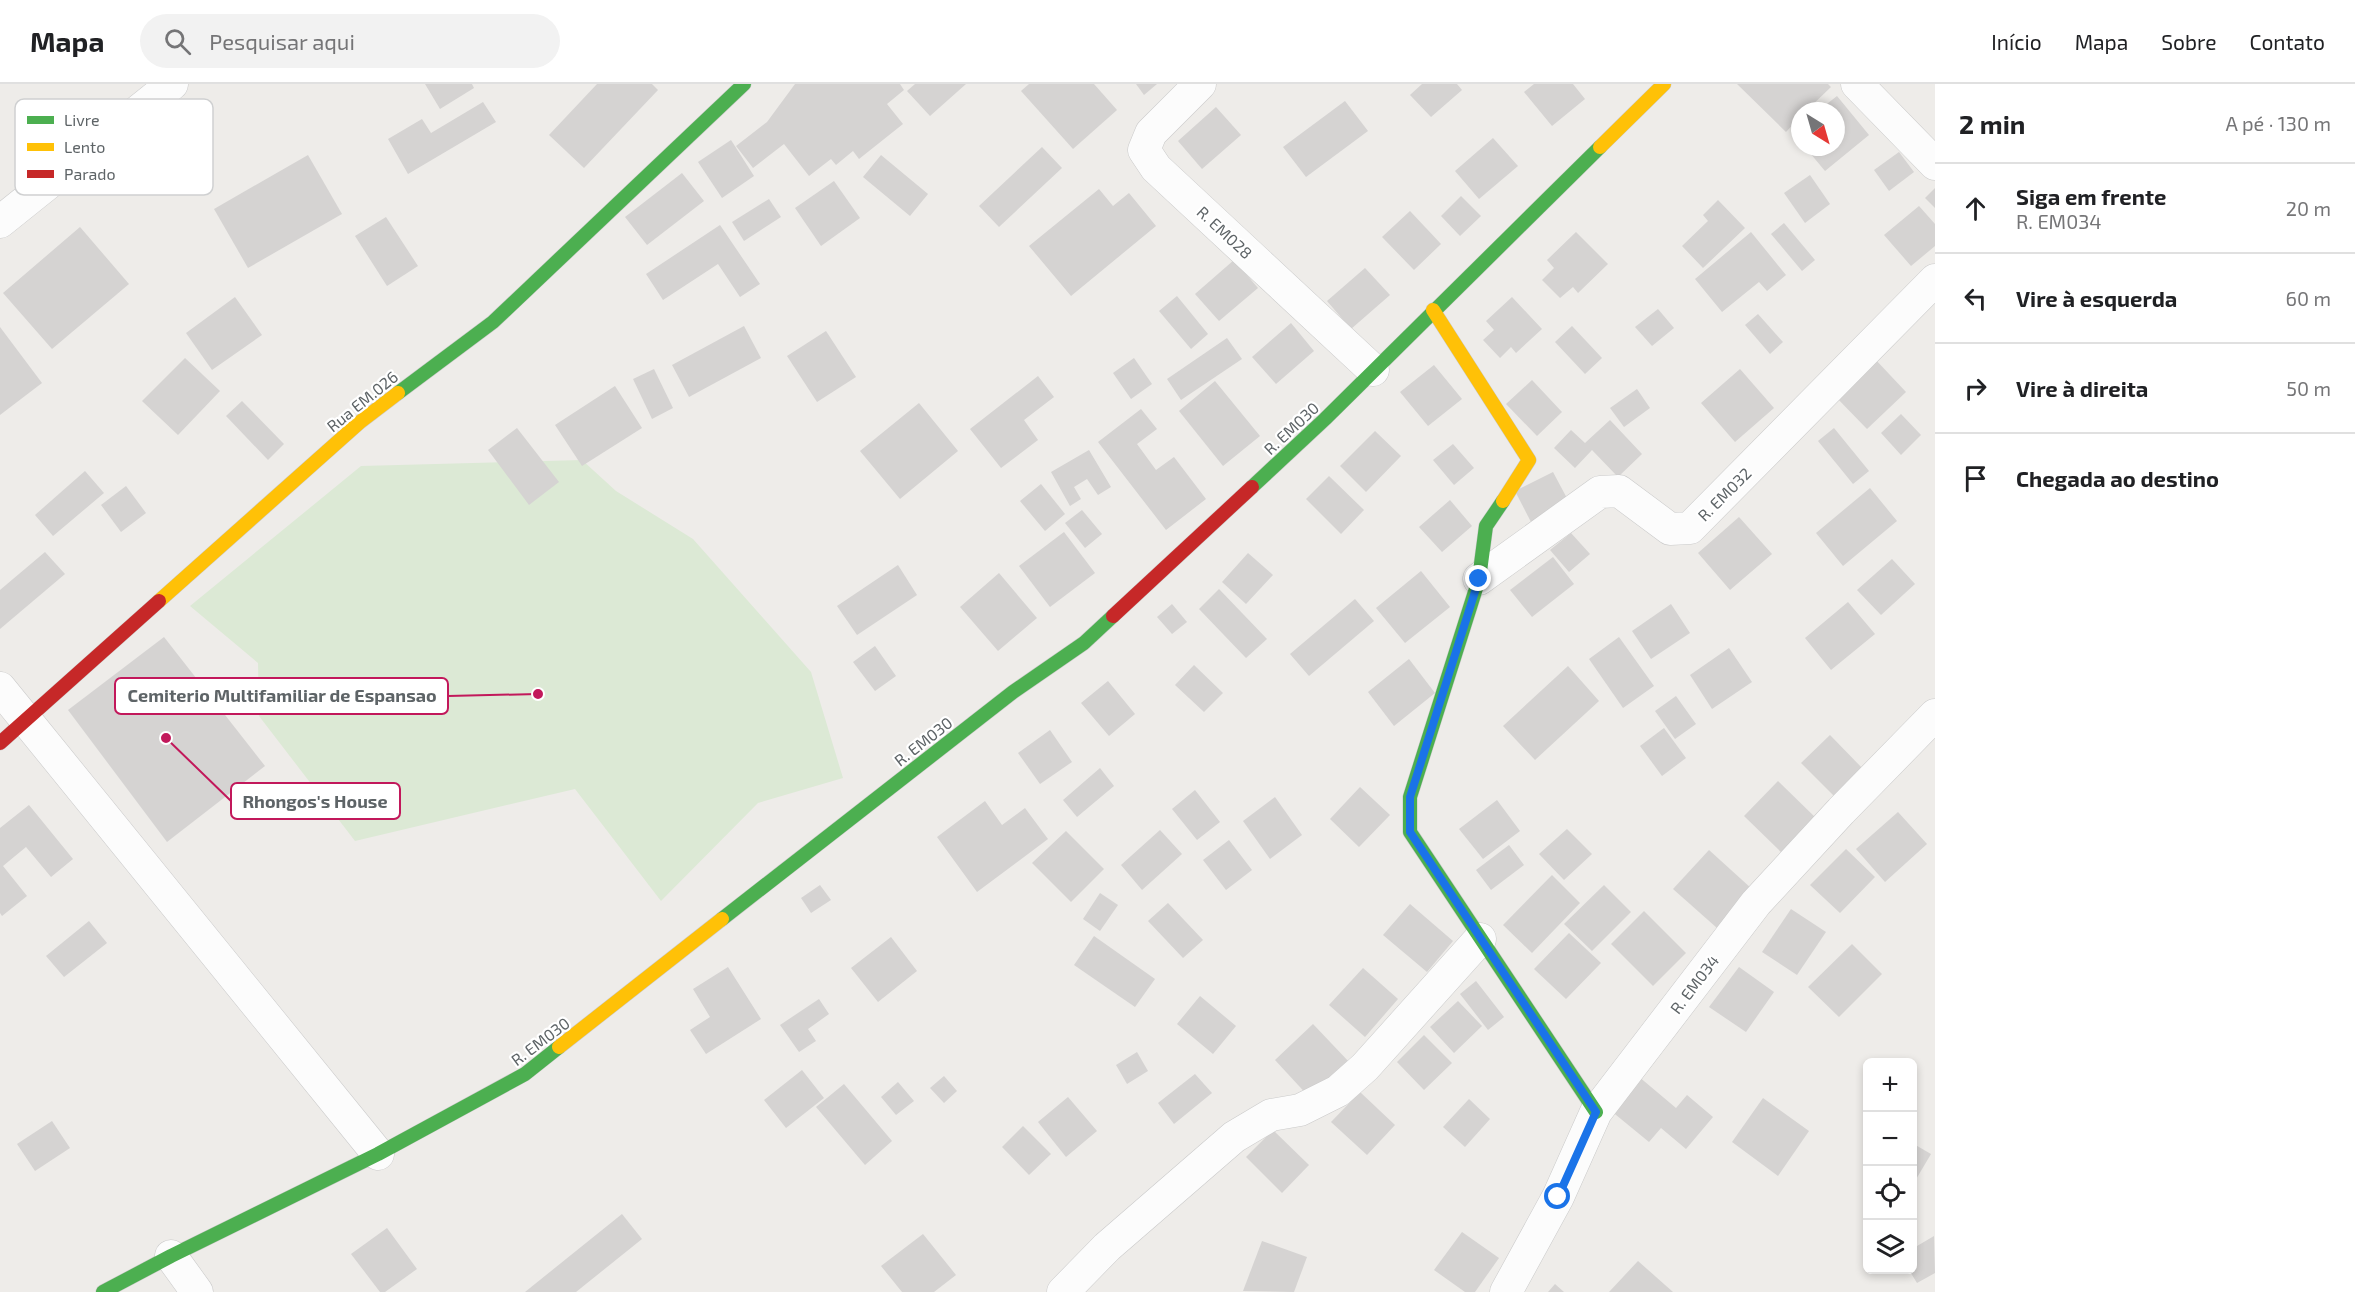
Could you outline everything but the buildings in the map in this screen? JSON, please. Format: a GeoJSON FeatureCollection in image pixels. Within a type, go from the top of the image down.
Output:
{"type":"FeatureCollection","features":[{"type":"Feature","properties":{"kind":"street"},"geometry":{"type":"LineString","coordinates":[[153,99],[172,84]]}},
{"type":"Feature","properties":{"kind":"street","name":"Rua EM.026"},"geometry":{"type":"LineString","coordinates":[[0,743],[360,422],[493,322],[744,84]]}},
{"type":"Feature","properties":{"kind":"street","name":"R. EM028"},"geometry":{"type":"LineString","coordinates":[[1200,84],[1150,133],[1144,150],[1156,168],[1373,370]]}},
{"type":"Feature","properties":{"kind":"street","name":"R. EM030"},"geometry":{"type":"LineString","coordinates":[[103,1292],[378,1154],[525,1074],[1012,692],[1084,643],[1317,427],[1664,84]]}},
{"type":"Feature","properties":{"kind":"street"},"geometry":{"type":"LineString","coordinates":[[1857,84],[1935,164]]}},
{"type":"Feature","properties":{"kind":"street"},"geometry":{"type":"LineString","coordinates":[[0,222],[34,195]]}},
{"type":"Feature","properties":{"kind":"street","name":"R. EM032"},"geometry":{"type":"LineString","coordinates":[[1479,579],[1600,492],[1619,491],[1670,529],[1690,528],[1935,280]]}},
{"type":"Feature","properties":{"kind":"street"},"geometry":{"type":"LineString","coordinates":[[1433,310],[1528,460],[1486,526],[1479,579],[1410,797],[1410,832],[1596,1112]]}},
{"type":"Feature","properties":{"kind":"street"},"geometry":{"type":"LineString","coordinates":[[0,688],[378,1154]]}},
{"type":"Feature","properties":{"kind":"street","name":"R. EM034"},"geometry":{"type":"LineString","coordinates":[[1506,1292],[1558,1197],[1596,1112],[1756,903],[1841,811],[1935,715]]}},
{"type":"Feature","properties":{"kind":"street"},"geometry":{"type":"LineString","coordinates":[[1063,1292],[1107,1247],[1234,1137],[1271,1115],[1300,1110],[1338,1090],[1365,1067],[1480,939]]}},
{"type":"Feature","properties":{"kind":"street"},"geometry":{"type":"LineString","coordinates":[[171,1256],[197,1292]]}},
{"type":"Feature","properties":{"kind":"green space"},"geometry":{"type":"Polygon","coordinates":[[[582,460],[616,491],[693,539],[811,672],[843,778],[758,803],[661,901],[575,789],[355,841],[259,716],[258,663],[190,606],[361,466],[582,460]]]}},
{"type":"Feature","properties":{"kind":"traffic: fast"},"geometry":{"type":"LineString","coordinates":[[398,393],[493,322],[744,84]]}},
{"type":"Feature","properties":{"kind":"traffic: fast"},"geometry":{"type":"LineString","coordinates":[[1252,487],[1325,419],[1600,147]]}},
{"type":"Feature","properties":{"kind":"traffic: fast"},"geometry":{"type":"LineString","coordinates":[[1503,501],[1486,526],[1479,579],[1410,797],[1410,832],[1596,1112]]}},
{"type":"Feature","properties":{"kind":"traffic: fast"},"geometry":{"type":"LineString","coordinates":[[722,919],[1013,692],[1084,643],[1113,616]]}},
{"type":"Feature","properties":{"kind":"traffic: fast"},"geometry":{"type":"LineString","coordinates":[[103,1292],[378,1154],[525,1074],[559,1047]]}},
{"type":"Feature","properties":{"kind":"traffic: slow"},"geometry":{"type":"LineString","coordinates":[[1600,147],[1664,84]]}},
{"type":"Feature","properties":{"kind":"traffic: slow"},"geometry":{"type":"LineString","coordinates":[[1433,310],[1529,460],[1503,501]]}},
{"type":"Feature","properties":{"kind":"traffic: slow"},"geometry":{"type":"LineString","coordinates":[[159,601],[360,422],[398,393]]}},
{"type":"Feature","properties":{"kind":"traffic: slow"},"geometry":{"type":"LineString","coordinates":[[559,1047],[722,919]]}},
{"type":"Feature","properties":{"kind":"traffic: jam"},"geometry":{"type":"LineString","coordinates":[[1113,616],[1252,487]]}},
{"type":"Feature","properties":{"kind":"traffic: jam"},"geometry":{"type":"LineString","coordinates":[[0,743],[159,601]]}},
{"type":"Feature","properties":{"kind":"place","name":"Cemiterio Multifamiliar de Espansao"},"geometry":{"type":"Point","coordinates":[538,694]}},
{"type":"Feature","properties":{"kind":"place","name":"Rhongos's House"},"geometry":{"type":"Point","coordinates":[166,738]}},
{"type":"Feature","properties":{"kind":"route"},"geometry":{"type":"LineString","coordinates":[[1479,579],[1410,797],[1410,832],[1596,1112],[1558,1197]]}}]}
